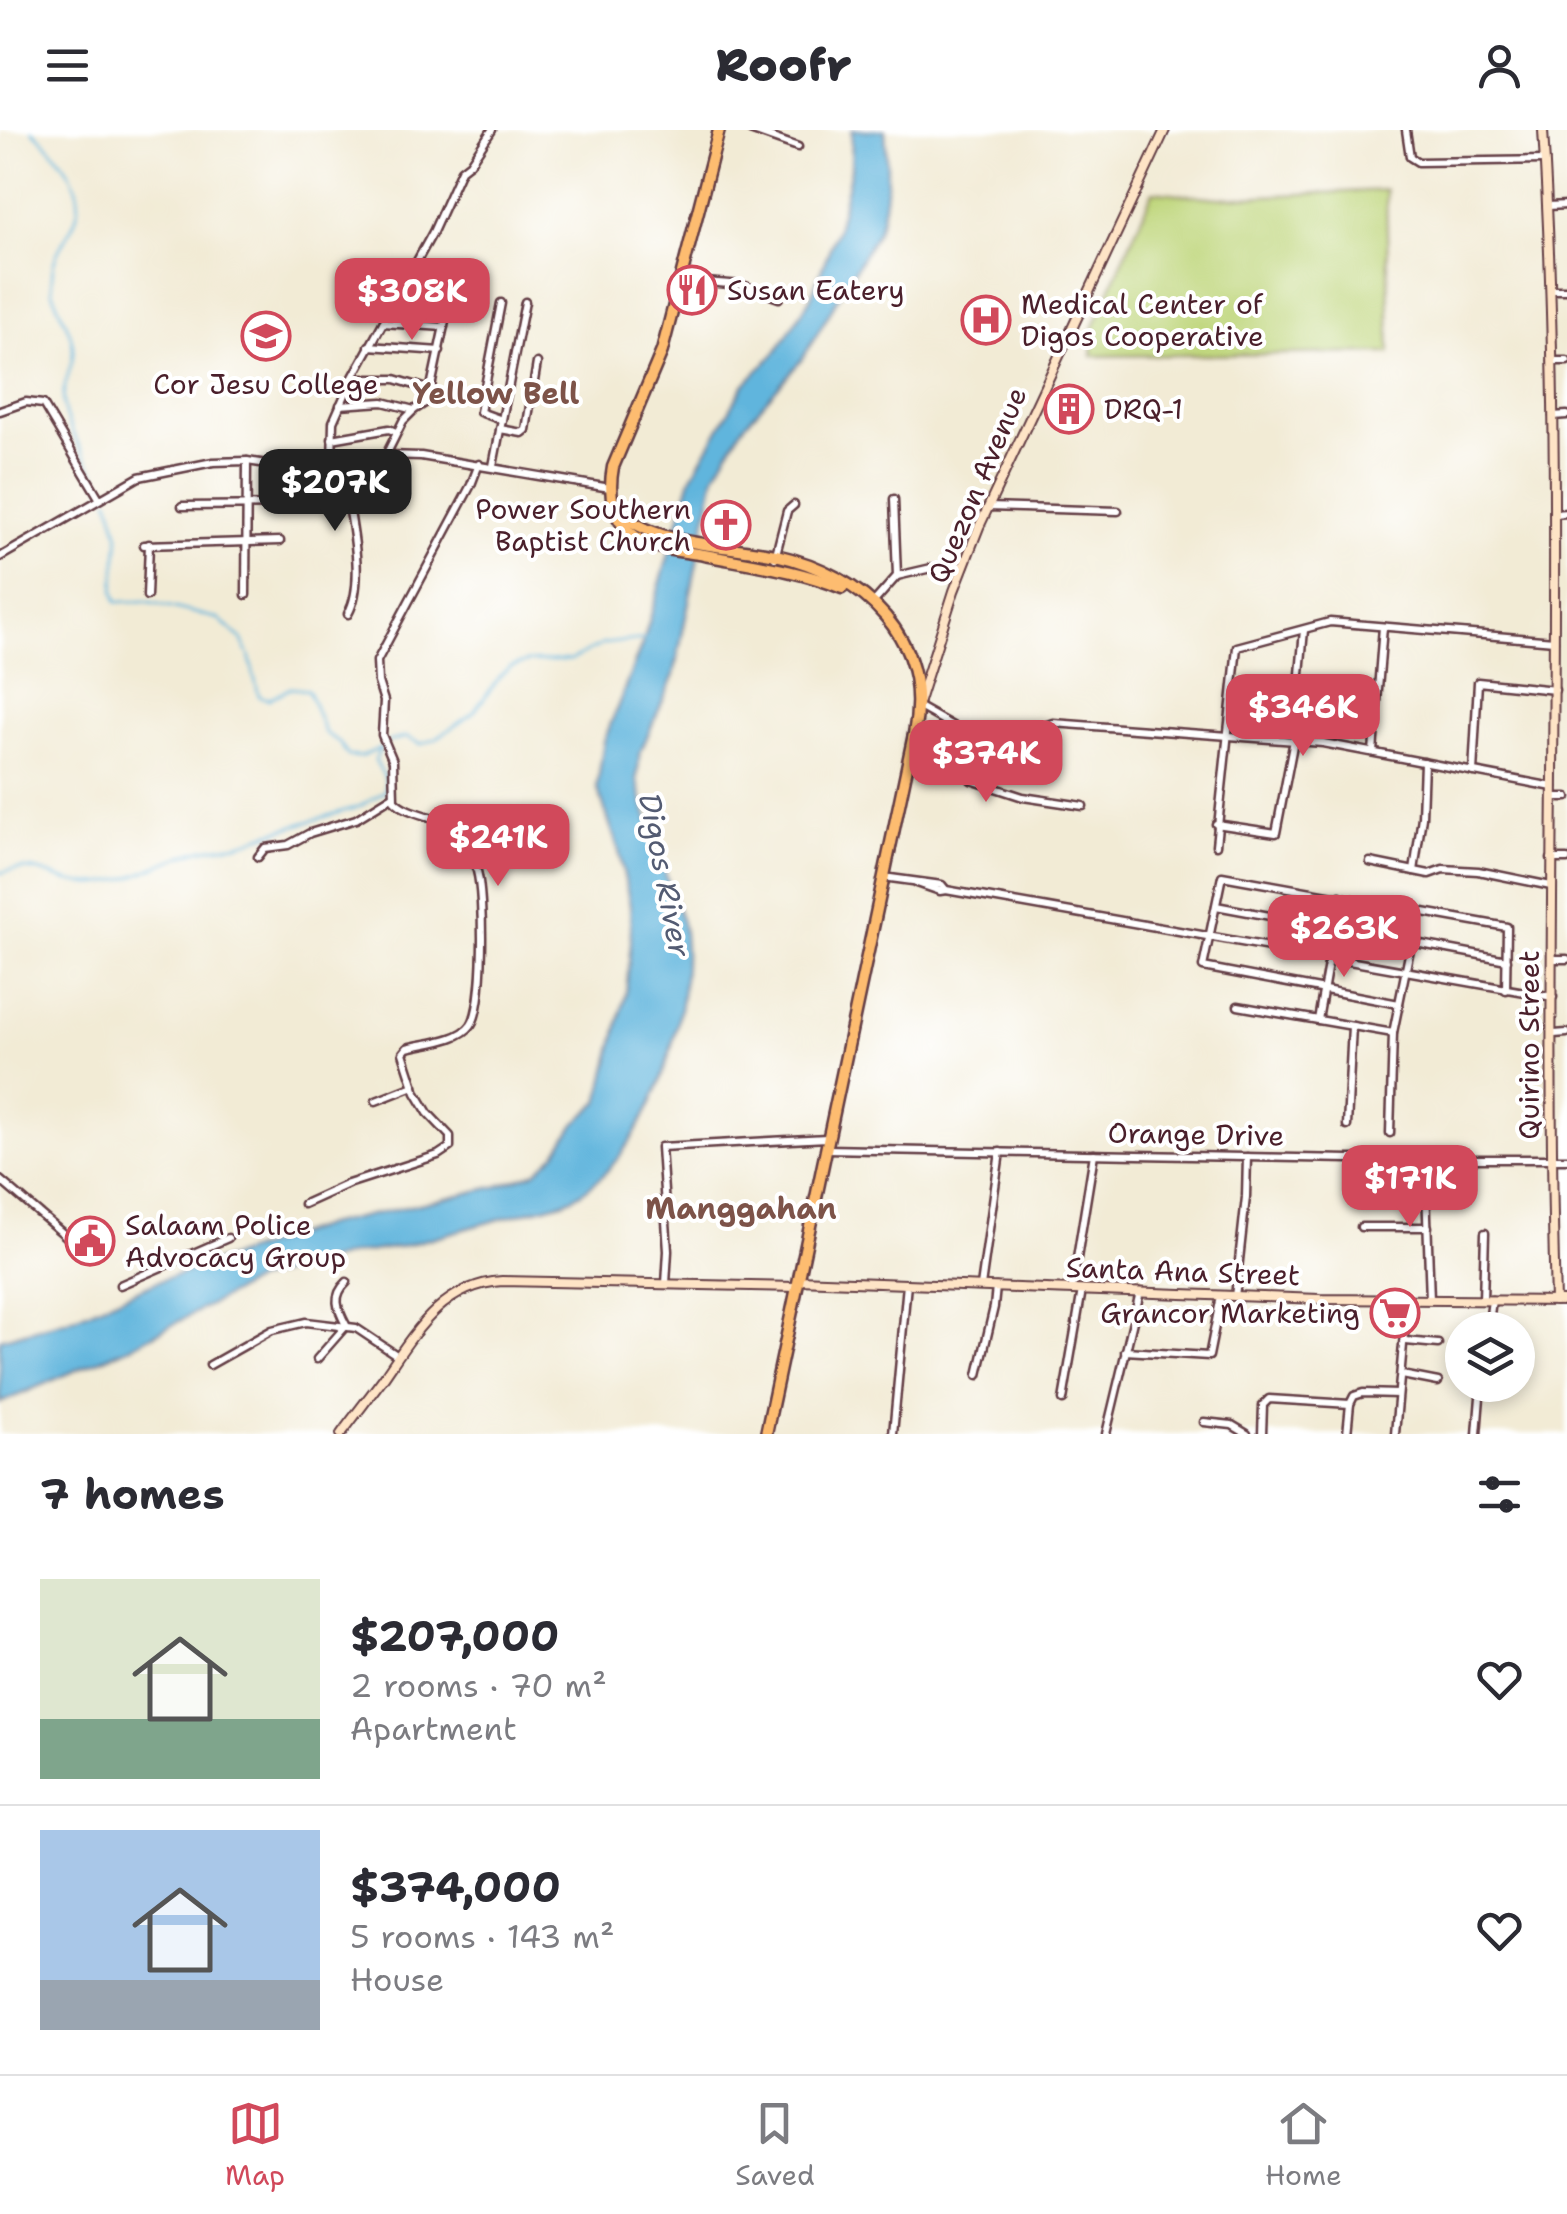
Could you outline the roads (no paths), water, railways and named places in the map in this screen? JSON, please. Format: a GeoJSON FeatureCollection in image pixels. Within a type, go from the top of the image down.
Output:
{"type":"FeatureCollection","features":[{"type":"Feature","properties":{"kind":"highway"},"geometry":{"type":"LineString","coordinates":[[720,130],[662,351],[617,456],[610,488],[616,510],[632,535],[648,544],[667,542],[710,550],[821,580],[861,596]]}},
{"type":"Feature","properties":{"kind":"highway"},"geometry":{"type":"LineString","coordinates":[[710,550],[776,555],[824,572],[872,604],[896,628],[912,660],[919,704],[766,1434]]}},
{"type":"Feature","properties":{"kind":"highway"},"geometry":{"type":"LineString","coordinates":[[912,660],[921,666],[931,664]]}},
{"type":"Feature","properties":{"kind":"street"},"geometry":{"type":"LineString","coordinates":[[332,464],[332,422],[352,379],[433,232],[461,170],[492,130]]}},
{"type":"Feature","properties":{"kind":"street"},"geometry":{"type":"LineString","coordinates":[[750,130],[798,147]]}},
{"type":"Feature","properties":{"kind":"street","name":"Quezon Avenue"},"geometry":{"type":"LineString","coordinates":[[919,704],[964,566],[988,507],[1166,130]]}},
{"type":"Feature","properties":{"kind":"street"},"geometry":{"type":"LineString","coordinates":[[1406,130],[1410,157],[1418,162],[1545,160]]}},
{"type":"Feature","properties":{"kind":"street","name":"Quirino Street"},"geometry":{"type":"LineString","coordinates":[[1543,130],[1551,290],[1556,645],[1551,859],[1555,1300]]}},
{"type":"Feature","properties":{"kind":"street"},"geometry":{"type":"LineString","coordinates":[[1548,206],[1567,206]]}},
{"type":"Feature","properties":{"kind":"street"},"geometry":{"type":"LineString","coordinates":[[682,280],[742,285],[779,298]]}},
{"type":"Feature","properties":{"kind":"street"},"geometry":{"type":"LineString","coordinates":[[1551,290],[1567,290]]}},
{"type":"Feature","properties":{"kind":"street"},"geometry":{"type":"LineString","coordinates":[[386,455],[396,432],[414,410],[428,401],[450,294]]}},
{"type":"Feature","properties":{"kind":"street"},"geometry":{"type":"LineString","coordinates":[[395,301],[449,304]]}},
{"type":"Feature","properties":{"kind":"street"},"geometry":{"type":"LineString","coordinates":[[501,302],[480,412],[501,425],[522,433],[526,430],[537,363]]}},
{"type":"Feature","properties":{"kind":"street"},"geometry":{"type":"LineString","coordinates":[[492,466],[524,302]]}},
{"type":"Feature","properties":{"kind":"street"},"geometry":{"type":"LineString","coordinates":[[382,323],[444,327]]}},
{"type":"Feature","properties":{"kind":"street"},"geometry":{"type":"LineString","coordinates":[[369,346],[440,351]]}},
{"type":"Feature","properties":{"kind":"street"},"geometry":{"type":"LineString","coordinates":[[1552,361],[1567,361]]}},
{"type":"Feature","properties":{"kind":"street"},"geometry":{"type":"LineString","coordinates":[[352,379],[395,379],[431,390]]}},
{"type":"Feature","properties":{"kind":"street"},"geometry":{"type":"LineString","coordinates":[[0,411],[26,402],[43,404],[99,498]]}},
{"type":"Feature","properties":{"kind":"street"},"geometry":{"type":"LineString","coordinates":[[340,405],[383,402],[414,410]]}},
{"type":"Feature","properties":{"kind":"street"},"geometry":{"type":"LineString","coordinates":[[1553,416],[1567,416]]}},
{"type":"Feature","properties":{"kind":"street"},"geometry":{"type":"LineString","coordinates":[[332,439],[389,429],[396,432]]}},
{"type":"Feature","properties":{"kind":"street"},"geometry":{"type":"LineString","coordinates":[[0,557],[147,474],[213,462],[247,461],[294,469],[386,455],[421,456],[610,488]]}},
{"type":"Feature","properties":{"kind":"street"},"geometry":{"type":"LineString","coordinates":[[246,596],[247,461]]}},
{"type":"Feature","properties":{"kind":"street"},"geometry":{"type":"LineString","coordinates":[[342,462],[347,510],[353,527],[356,581],[356,595],[348,614]]}},
{"type":"Feature","properties":{"kind":"street"},"geometry":{"type":"LineString","coordinates":[[304,1204],[450,1147],[450,1136],[428,1113],[414,1086],[404,1050],[458,1035],[474,1022],[482,974],[479,882],[459,832],[444,822],[400,806],[394,796],[394,762],[382,735],[384,701],[377,661],[471,485],[478,464]]}},
{"type":"Feature","properties":{"kind":"street"},"geometry":{"type":"LineString","coordinates":[[1554,467],[1567,466]]}},
{"type":"Feature","properties":{"kind":"street"},"geometry":{"type":"LineString","coordinates":[[894,499],[897,576]]}},
{"type":"Feature","properties":{"kind":"street"},"geometry":{"type":"LineString","coordinates":[[772,568],[787,511],[794,504]]}},
{"type":"Feature","properties":{"kind":"street"},"geometry":{"type":"LineString","coordinates":[[182,506],[311,505]]}},
{"type":"Feature","properties":{"kind":"street"},"geometry":{"type":"LineString","coordinates":[[988,507],[1118,510]]}},
{"type":"Feature","properties":{"kind":"street"},"geometry":{"type":"LineString","coordinates":[[1554,514],[1567,514]]}},
{"type":"Feature","properties":{"kind":"street"},"geometry":{"type":"LineString","coordinates":[[147,596],[146,544],[280,542]]}},
{"type":"Feature","properties":{"kind":"street"},"geometry":{"type":"LineString","coordinates":[[872,604],[897,576],[940,566],[964,566]]}},
{"type":"Feature","properties":{"kind":"street"},"geometry":{"type":"LineString","coordinates":[[1555,605],[1567,604]]}},
{"type":"Feature","properties":{"kind":"street"},"geometry":{"type":"LineString","coordinates":[[1216,845],[1237,647],[1330,622],[1556,645],[1567,650]]}},
{"type":"Feature","properties":{"kind":"street"},"geometry":{"type":"LineString","coordinates":[[1373,752],[1383,627]]}},
{"type":"Feature","properties":{"kind":"street"},"geometry":{"type":"LineString","coordinates":[[1216,824],[1276,833],[1294,740],[1304,630]]}},
{"type":"Feature","properties":{"kind":"street"},"geometry":{"type":"LineString","coordinates":[[1473,772],[1478,682],[1555,690]]}},
{"type":"Feature","properties":{"kind":"street"},"geometry":{"type":"LineString","coordinates":[[919,704],[972,738]]}},
{"type":"Feature","properties":{"kind":"street"},"geometry":{"type":"LineString","coordinates":[[1083,806],[1023,797],[971,780],[965,766],[978,729],[984,728],[1028,759],[1034,756],[1039,728],[1048,724],[1294,740],[1553,786]]}},
{"type":"Feature","properties":{"kind":"street"},"geometry":{"type":"LineString","coordinates":[[1555,724],[1567,724]]}},
{"type":"Feature","properties":{"kind":"street"},"geometry":{"type":"LineString","coordinates":[[1414,871],[1422,817],[1424,762]]}},
{"type":"Feature","properties":{"kind":"street"},"geometry":{"type":"LineString","coordinates":[[258,857],[265,848],[288,845],[310,833],[356,818],[394,796]]}},
{"type":"Feature","properties":{"kind":"street"},"geometry":{"type":"LineString","coordinates":[[1553,797],[1567,797]]}},
{"type":"Feature","properties":{"kind":"street"},"geometry":{"type":"LineString","coordinates":[[1551,859],[1567,859]]}},
{"type":"Feature","properties":{"kind":"street"},"geometry":{"type":"LineString","coordinates":[[1370,862],[1429,874],[1442,869],[1478,871],[1551,886]]}},
{"type":"Feature","properties":{"kind":"street"},"geometry":{"type":"LineString","coordinates":[[1399,1004],[1203,967],[1222,876],[1508,927],[1506,990]]}},
{"type":"Feature","properties":{"kind":"street"},"geometry":{"type":"LineString","coordinates":[[884,877],[1553,997]]}},
{"type":"Feature","properties":{"kind":"street"},"geometry":{"type":"LineString","coordinates":[[1318,1020],[1340,896]]}},
{"type":"Feature","properties":{"kind":"street"},"geometry":{"type":"LineString","coordinates":[[1216,906],[1507,960]]}},
{"type":"Feature","properties":{"kind":"street"},"geometry":{"type":"LineString","coordinates":[[1390,1132],[1393,1033],[1418,910]]}},
{"type":"Feature","properties":{"kind":"street"},"geometry":{"type":"LineString","coordinates":[[1552,959],[1567,959]]}},
{"type":"Feature","properties":{"kind":"street"},"geometry":{"type":"LineString","coordinates":[[1238,1006],[1393,1033]]}},
{"type":"Feature","properties":{"kind":"street"},"geometry":{"type":"LineString","coordinates":[[1347,1126],[1352,1026]]}},
{"type":"Feature","properties":{"kind":"street"},"geometry":{"type":"LineString","coordinates":[[1554,1034],[1567,1034]]}},
{"type":"Feature","properties":{"kind":"street"},"geometry":{"type":"LineString","coordinates":[[376,1101],[414,1086]]}},
{"type":"Feature","properties":{"kind":"street","name":"Orange Drive"},"geometry":{"type":"LineString","coordinates":[[666,1284],[668,1251],[661,1147],[826,1144],[1000,1152],[1567,1160]]}},
{"type":"Feature","properties":{"kind":"street"},"geometry":{"type":"LineString","coordinates":[[981,1286],[1000,1152]]}},
{"type":"Feature","properties":{"kind":"street"},"geometry":{"type":"LineString","coordinates":[[1063,1400],[1094,1154]]}},
{"type":"Feature","properties":{"kind":"street"},"geometry":{"type":"LineString","coordinates":[[1235,1296],[1247,1157]]}},
{"type":"Feature","properties":{"kind":"street"},"geometry":{"type":"LineString","coordinates":[[1425,1160],[1430,1300]]}},
{"type":"Feature","properties":{"kind":"street"},"geometry":{"type":"LineString","coordinates":[[0,1180],[80,1248]]}},
{"type":"Feature","properties":{"kind":"street"},"geometry":{"type":"LineString","coordinates":[[1552,1227],[1567,1226]]}},
{"type":"Feature","properties":{"kind":"street"},"geometry":{"type":"LineString","coordinates":[[1361,1227],[1428,1227]]}},
{"type":"Feature","properties":{"kind":"street"},"geometry":{"type":"LineString","coordinates":[[1485,1233],[1488,1312]]}},
{"type":"Feature","properties":{"kind":"street"},"geometry":{"type":"LineString","coordinates":[[120,1285],[228,1238]]}},
{"type":"Feature","properties":{"kind":"street"},"geometry":{"type":"LineString","coordinates":[[346,1326],[336,1301],[347,1282]]}},
{"type":"Feature","properties":{"kind":"street","name":"Santa Ana Street"},"geometry":{"type":"LineString","coordinates":[[341,1434],[432,1309],[459,1292],[489,1282],[908,1284],[1221,1296],[1567,1301]]}},
{"type":"Feature","properties":{"kind":"street"},"geometry":{"type":"LineString","coordinates":[[893,1434],[908,1284]]}},
{"type":"Feature","properties":{"kind":"street"},"geometry":{"type":"LineString","coordinates":[[978,1374],[996,1287]]}},
{"type":"Feature","properties":{"kind":"street"},"geometry":{"type":"LineString","coordinates":[[1106,1434],[1140,1292]]}},
{"type":"Feature","properties":{"kind":"street"},"geometry":{"type":"LineString","coordinates":[[1126,1350],[1209,1356],[1221,1296]]}},
{"type":"Feature","properties":{"kind":"street"},"geometry":{"type":"LineString","coordinates":[[1395,1434],[1408,1300]]}},
{"type":"Feature","properties":{"kind":"street"},"geometry":{"type":"LineString","coordinates":[[210,1364],[272,1330],[306,1322],[356,1328],[398,1356]]}},
{"type":"Feature","properties":{"kind":"street"},"geometry":{"type":"LineString","coordinates":[[317,1359],[346,1326]]}},
{"type":"Feature","properties":{"kind":"street"},"geometry":{"type":"LineString","coordinates":[[1406,1341],[1438,1344]]}},
{"type":"Feature","properties":{"kind":"street"},"geometry":{"type":"LineString","coordinates":[[1402,1375],[1438,1382]]}},
{"type":"Feature","properties":{"kind":"street"},"geometry":{"type":"LineString","coordinates":[[1347,1434],[1354,1396],[1398,1394]]}},
{"type":"Feature","properties":{"kind":"street"},"geometry":{"type":"LineString","coordinates":[[1262,1434],[1263,1405],[1270,1399],[1350,1404]]}},
{"type":"Feature","properties":{"kind":"street"},"geometry":{"type":"LineString","coordinates":[[1477,1434],[1480,1402]]}},
{"type":"Feature","properties":{"kind":"street"},"geometry":{"type":"LineString","coordinates":[[1204,1422],[1232,1425],[1246,1434]]}},
{"type":"Feature","properties":{"kind":"water","name":"Digos River"},"geometry":{"type":"Polygon","coordinates":[[[852,130],[885,130],[887,180],[878,230],[803,358],[742,428],[715,475],[674,675],[640,753],[637,778],[682,921],[685,966],[681,1004],[659,1084],[642,1122],[620,1155],[595,1182],[566,1201],[255,1281],[130,1347],[0,1403],[0,1339],[68,1320],[156,1282],[326,1225],[499,1186],[536,1172],[556,1153],[575,1124],[599,1102],[626,993],[631,941],[630,906],[619,851],[597,787],[604,741],[644,639],[691,478],[744,385],[777,351],[810,299],[837,230],[851,169],[852,130]]]}},
{"type":"Feature","properties":{"kind":"waterway"},"geometry":{"type":"LineString","coordinates":[[32,130],[62,161],[78,199],[72,227],[55,260],[52,283],[73,349],[64,410],[104,490]]}},
{"type":"Feature","properties":{"kind":"waterway"},"geometry":{"type":"LineString","coordinates":[[109,499],[119,536],[114,589],[117,602],[146,601],[219,619],[241,639],[259,696],[268,699],[291,688],[308,690],[325,733],[339,742],[348,756],[361,757],[378,749]]}},
{"type":"Feature","properties":{"kind":"waterway"},"geometry":{"type":"LineString","coordinates":[[388,742],[406,737],[421,744],[436,739],[473,713],[511,667],[526,662],[571,660],[603,644],[645,639]]}},
{"type":"Feature","properties":{"kind":"waterway"},"geometry":{"type":"LineString","coordinates":[[0,873],[27,869],[77,883],[104,883],[200,850],[246,842],[361,806],[385,791],[385,778],[375,760],[382,745]]}},
{"type":"Feature","properties":{"kind":"place","name":"Susan Eatery"},"geometry":{"type":"Point","coordinates":[692,290]}},
{"type":"Feature","properties":{"kind":"place","name":"Medical Center of Digos Cooperative"},"geometry":{"type":"Point","coordinates":[986,320]}},
{"type":"Feature","properties":{"kind":"place","name":"Cor Jesu College"},"geometry":{"type":"Point","coordinates":[266,336]}},
{"type":"Feature","properties":{"kind":"place","name":"DRQ-1"},"geometry":{"type":"Point","coordinates":[1069,409]}},
{"type":"Feature","properties":{"kind":"place","name":"Power Southern Baptist Church"},"geometry":{"type":"Point","coordinates":[726,525]}},
{"type":"Feature","properties":{"kind":"place","name":"Salaam Police Advocacy Group"},"geometry":{"type":"Point","coordinates":[90,1241]}},
{"type":"Feature","properties":{"kind":"place","name":"Grancor Marketing"},"geometry":{"type":"Point","coordinates":[1395,1313]}},
{"type":"Feature","properties":{"kind":"district","name":"Yellow Bell"},"geometry":{"type":"Point","coordinates":[496,393]}},
{"type":"Feature","properties":{"kind":"district","name":"Manggahan"},"geometry":{"type":"Point","coordinates":[741,1208]}}]}
